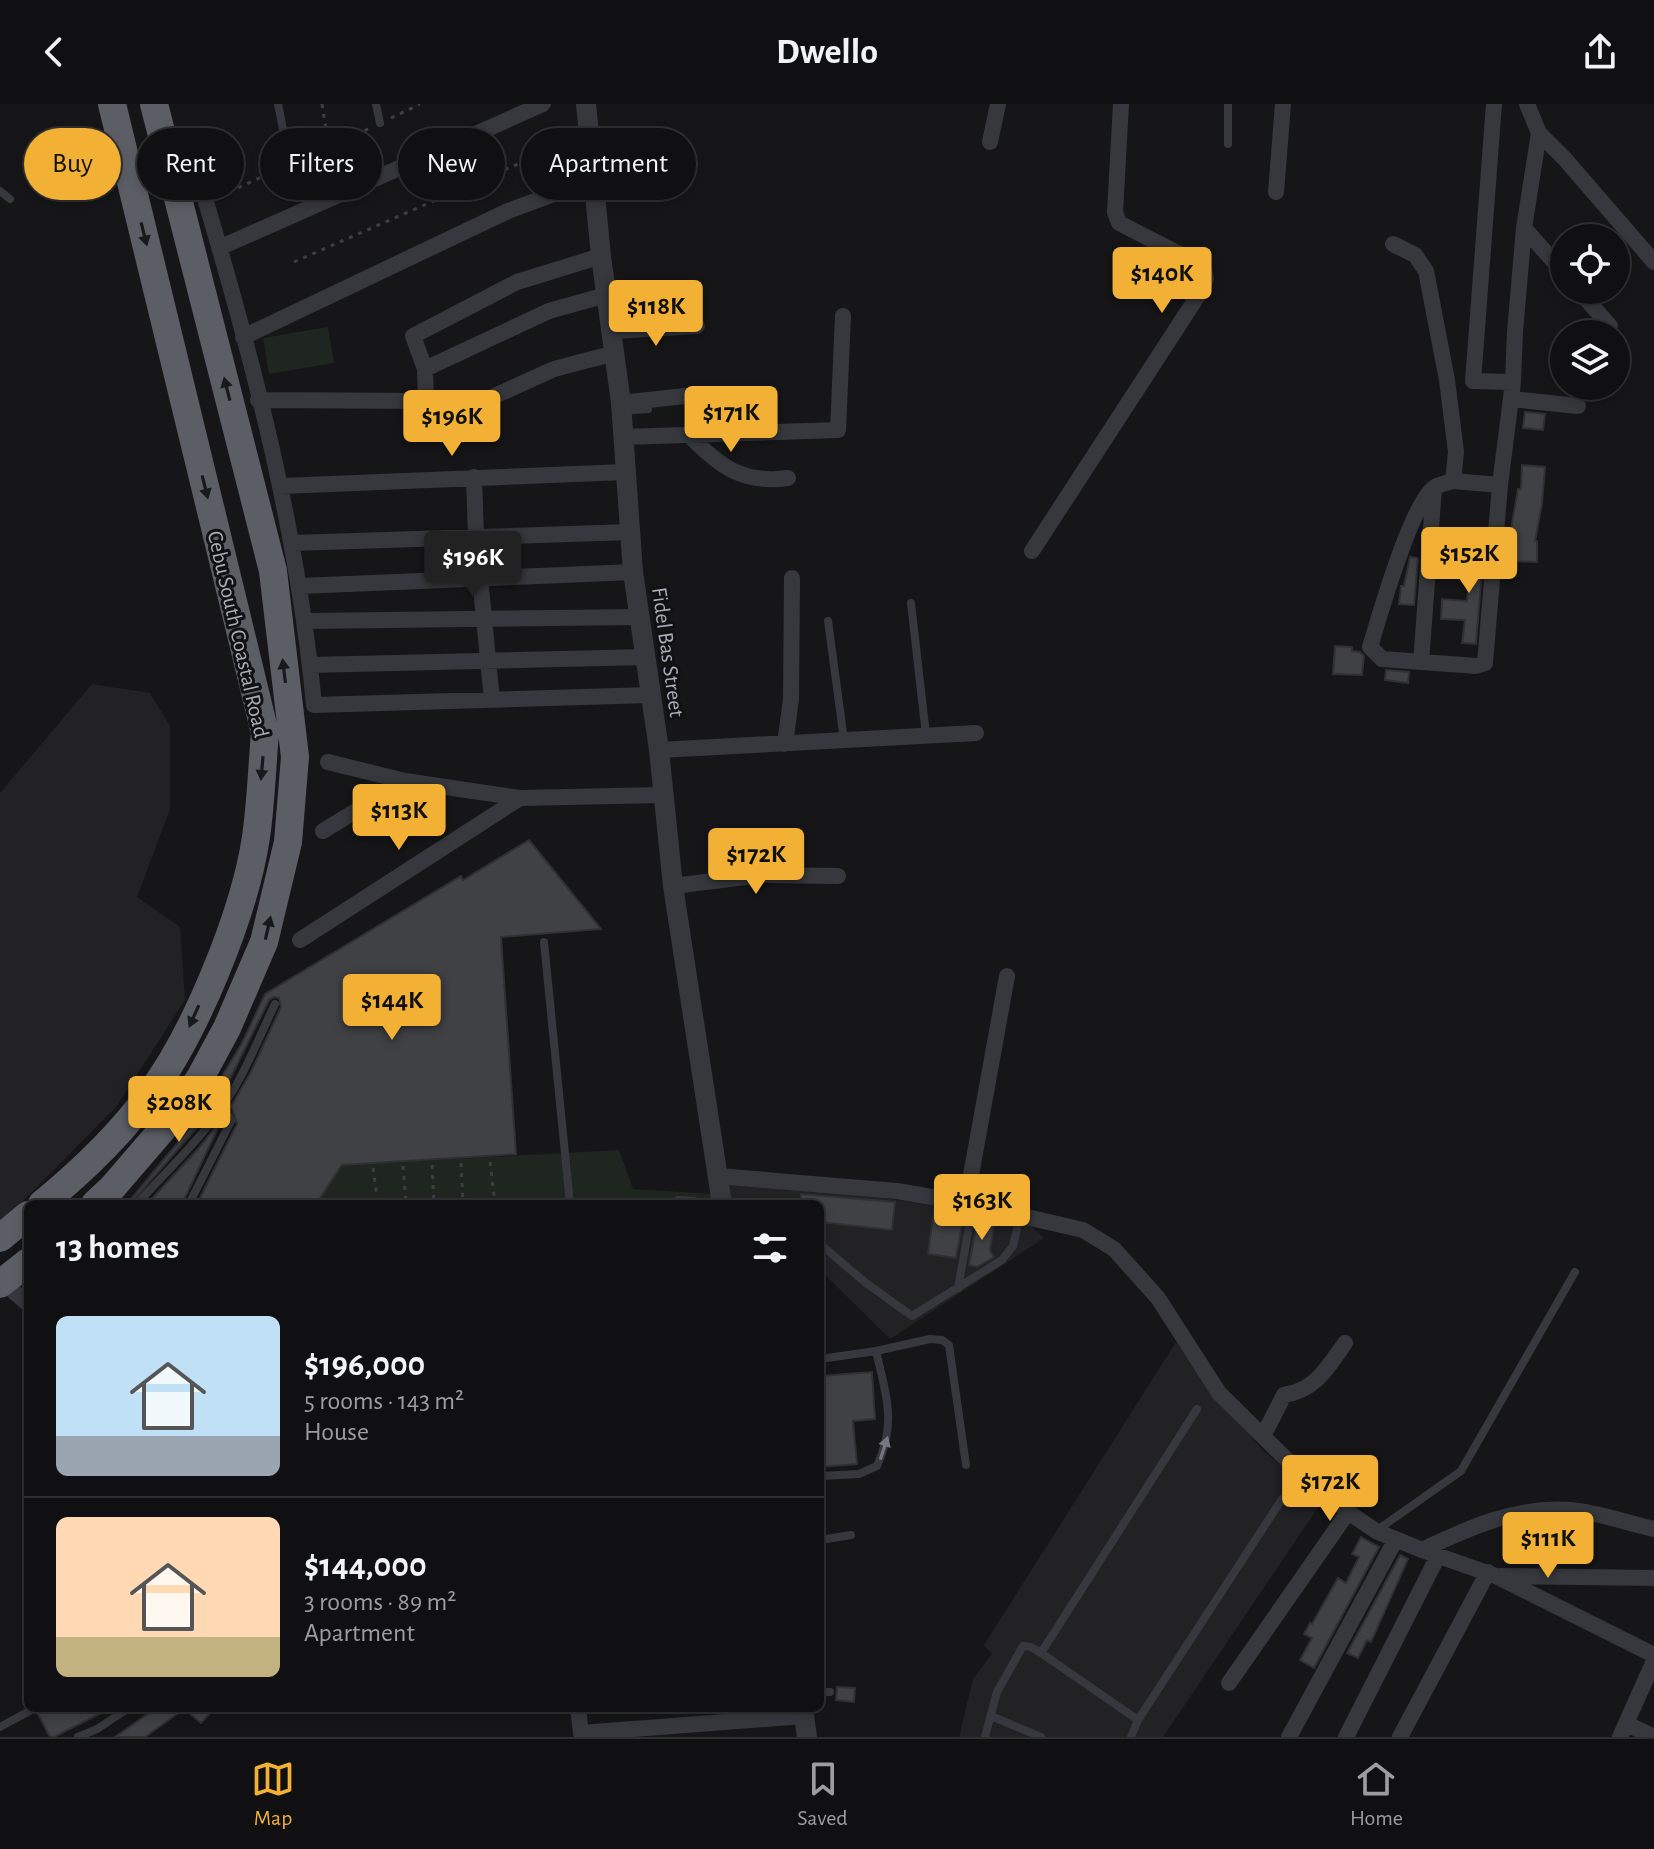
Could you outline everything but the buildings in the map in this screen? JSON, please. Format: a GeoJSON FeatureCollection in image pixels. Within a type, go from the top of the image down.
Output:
{"type":"FeatureCollection","features":[{"type":"Feature","properties":{"kind":"highway","name":"Cebu South Coastal Road"},"geometry":{"type":"LineString","coordinates":[[47,1200],[83,1170],[150,1095],[190,1027],[233,924],[256,838],[265,733],[112,104]]}},
{"type":"Feature","properties":{"kind":"highway","name":"Cebu South Coastal Road"},"geometry":{"type":"LineString","coordinates":[[99,1200],[173,1117],[200,1078],[227,1028],[264,942],[288,842],[295,757],[273,571],[275,525],[154,104]]}},
{"type":"Feature","properties":{"kind":"highway"},"geometry":{"type":"LineString","coordinates":[[0,1238],[24,1218]]}},
{"type":"Feature","properties":{"kind":"highway"},"geometry":{"type":"LineString","coordinates":[[1,1283],[24,1265]]}},
{"type":"Feature","properties":{"kind":"street"},"geometry":{"type":"LineString","coordinates":[[219,248],[543,104]]}},
{"type":"Feature","properties":{"kind":"street","name":"Fidel Bas Street"},"geometry":{"type":"LineString","coordinates":[[586,104],[588,128]]}},
{"type":"Feature","properties":{"kind":"street"},"geometry":{"type":"LineString","coordinates":[[990,142],[998,104]]}},
{"type":"Feature","properties":{"kind":"street"},"geometry":{"type":"LineString","coordinates":[[1032,551],[1206,279],[1203,266],[1119,223],[1115,212],[1121,104]]}},
{"type":"Feature","properties":{"kind":"street"},"geometry":{"type":"LineString","coordinates":[[1276,192],[1283,104]]}},
{"type":"Feature","properties":{"kind":"street"},"geometry":{"type":"LineString","coordinates":[[1473,381],[1494,104]]}},
{"type":"Feature","properties":{"kind":"street"},"geometry":{"type":"LineString","coordinates":[[1527,104],[1539,133],[1654,262]]}},
{"type":"Feature","properties":{"kind":"street"},"geometry":{"type":"LineString","coordinates":[[1500,485],[1453,481],[1434,487],[1418,511],[1394,569],[1370,647],[1382,659],[1476,666],[1485,663],[1500,485],[1512,390],[1524,228],[1539,133]]}},
{"type":"Feature","properties":{"kind":"street"},"geometry":{"type":"LineString","coordinates":[[243,337],[508,211],[538,200]]}},
{"type":"Feature","properties":{"kind":"street","name":"Fidel Bas Street"},"geometry":{"type":"LineString","coordinates":[[596,200],[621,407],[633,572],[659,750],[673,886],[721,1200]]}},
{"type":"Feature","properties":{"kind":"street"},"geometry":{"type":"LineString","coordinates":[[206,202],[281,486],[275,525],[292,543],[306,621],[314,705],[650,695]]}},
{"type":"Feature","properties":{"kind":"street"},"geometry":{"type":"LineString","coordinates":[[1524,228],[1550,257]]}},
{"type":"Feature","properties":{"kind":"street"},"geometry":{"type":"LineString","coordinates":[[1393,244],[1415,255],[1426,271],[1447,380],[1456,452],[1453,481]]}},
{"type":"Feature","properties":{"kind":"street"},"geometry":{"type":"LineString","coordinates":[[426,401],[425,369],[413,336],[517,282],[601,256]]}},
{"type":"Feature","properties":{"kind":"street"},"geometry":{"type":"LineString","coordinates":[[425,369],[549,311],[606,295]]}},
{"type":"Feature","properties":{"kind":"street"},"geometry":{"type":"LineString","coordinates":[[1590,304],[1605,320]]}},
{"type":"Feature","properties":{"kind":"street"},"geometry":{"type":"LineString","coordinates":[[622,437],[838,430],[843,316]]}},
{"type":"Feature","properties":{"kind":"street"},"geometry":{"type":"LineString","coordinates":[[613,331],[697,326]]}},
{"type":"Feature","properties":{"kind":"street"},"geometry":{"type":"LineString","coordinates":[[258,400],[426,401],[490,398],[554,369],[615,353]]}},
{"type":"Feature","properties":{"kind":"street"},"geometry":{"type":"LineString","coordinates":[[1447,380],[1473,381],[1578,406]]}},
{"type":"Feature","properties":{"kind":"street"},"geometry":{"type":"LineString","coordinates":[[621,407],[685,396]]}},
{"type":"Feature","properties":{"kind":"street"},"geometry":{"type":"LineString","coordinates":[[690,436],[707,454],[743,477],[759,480],[788,478]]}},
{"type":"Feature","properties":{"kind":"street"},"geometry":{"type":"LineString","coordinates":[[281,486],[625,472]]}},
{"type":"Feature","properties":{"kind":"street"},"geometry":{"type":"LineString","coordinates":[[474,477],[476,537],[492,700]]}},
{"type":"Feature","properties":{"kind":"street"},"geometry":{"type":"LineString","coordinates":[[1421,662],[1434,487]]}},
{"type":"Feature","properties":{"kind":"street"},"geometry":{"type":"LineString","coordinates":[[292,543],[630,532]]}},
{"type":"Feature","properties":{"kind":"street"},"geometry":{"type":"LineString","coordinates":[[300,586],[633,572]]}},
{"type":"Feature","properties":{"kind":"street"},"geometry":{"type":"LineString","coordinates":[[785,744],[791,699],[792,578]]}},
{"type":"Feature","properties":{"kind":"street"},"geometry":{"type":"LineString","coordinates":[[306,621],[640,617]]}},
{"type":"Feature","properties":{"kind":"street"},"geometry":{"type":"LineString","coordinates":[[310,665],[646,657]]}},
{"type":"Feature","properties":{"kind":"street"},"geometry":{"type":"LineString","coordinates":[[659,750],[976,733]]}},
{"type":"Feature","properties":{"kind":"street"},"geometry":{"type":"LineString","coordinates":[[328,762],[405,781],[520,798],[662,795]]}},
{"type":"Feature","properties":{"kind":"street"},"geometry":{"type":"LineString","coordinates":[[323,831],[405,781]]}},
{"type":"Feature","properties":{"kind":"street"},"geometry":{"type":"LineString","coordinates":[[300,940],[520,798]]}},
{"type":"Feature","properties":{"kind":"street"},"geometry":{"type":"LineString","coordinates":[[673,886],[762,875],[838,876]]}},
{"type":"Feature","properties":{"kind":"street"},"geometry":{"type":"LineString","coordinates":[[969,1204],[1007,976]]}},
{"type":"Feature","properties":{"kind":"street"},"geometry":{"type":"LineString","coordinates":[[718,1176],[897,1191],[1083,1230],[1114,1249],[1158,1298],[1219,1393],[1348,1512],[1376,1531],[1492,1574],[1654,1658],[1623,1730],[1654,1737]]}},
{"type":"Feature","properties":{"kind":"street"},"geometry":{"type":"LineString","coordinates":[[1,1283],[24,1301]]}},
{"type":"Feature","properties":{"kind":"street"},"geometry":{"type":"LineString","coordinates":[[1263,1436],[1284,1395],[1311,1386],[1345,1343]]}},
{"type":"Feature","properties":{"kind":"street"},"geometry":{"type":"LineString","coordinates":[[1346,1737],[1430,1553],[1469,1528],[1517,1514],[1569,1510],[1654,1529]]}},
{"type":"Feature","properties":{"kind":"street"},"geometry":{"type":"LineString","coordinates":[[1229,1683],[1348,1512]]}},
{"type":"Feature","properties":{"kind":"street"},"geometry":{"type":"LineString","coordinates":[[1289,1737],[1396,1539]]}},
{"type":"Feature","properties":{"kind":"street"},"geometry":{"type":"LineString","coordinates":[[1492,1574],[1654,1578]]}},
{"type":"Feature","properties":{"kind":"street"},"geometry":{"type":"LineString","coordinates":[[1400,1737],[1492,1574]]}},
{"type":"Feature","properties":{"kind":"street"},"geometry":{"type":"LineString","coordinates":[[578,1712],[581,1733],[804,1720]]}},
{"type":"Feature","properties":{"kind":"lane"},"geometry":{"type":"LineString","coordinates":[[278,104],[283,128]]}},
{"type":"Feature","properties":{"kind":"lane"},"geometry":{"type":"LineString","coordinates":[[376,104],[380,123]]}},
{"type":"Feature","properties":{"kind":"lane"},"geometry":{"type":"LineString","coordinates":[[1228,104],[1228,144]]}},
{"type":"Feature","properties":{"kind":"lane"},"geometry":{"type":"LineString","coordinates":[[0,191],[10,199]]}},
{"type":"Feature","properties":{"kind":"lane"},"geometry":{"type":"LineString","coordinates":[[621,407],[648,409]]}},
{"type":"Feature","properties":{"kind":"lane"},"geometry":{"type":"LineString","coordinates":[[911,603],[926,735]]}},
{"type":"Feature","properties":{"kind":"lane"},"geometry":{"type":"LineString","coordinates":[[828,621],[844,740]]}},
{"type":"Feature","properties":{"kind":"lane"},"geometry":{"type":"LineString","coordinates":[[544,942],[570,1200]]}},
{"type":"Feature","properties":{"kind":"lane"},"geometry":{"type":"LineString","coordinates":[[141,1200],[181,1158],[240,1080],[275,1004]]}},
{"type":"Feature","properties":{"kind":"lane"},"geometry":{"type":"LineString","coordinates":[[191,1200],[231,1121],[223,1104],[200,1078]]}},
{"type":"Feature","properties":{"kind":"lane"},"geometry":{"type":"LineString","coordinates":[[958,1288],[969,1204]]}},
{"type":"Feature","properties":{"kind":"lane"},"geometry":{"type":"LineString","coordinates":[[824,1247],[912,1316],[1002,1260],[1013,1246],[1017,1229]]}},
{"type":"Feature","properties":{"kind":"lane"},"geometry":{"type":"LineString","coordinates":[[1376,1531],[1461,1471],[1575,1272]]}},
{"type":"Feature","properties":{"kind":"lane"},"geometry":{"type":"LineString","coordinates":[[824,1358],[930,1339],[942,1340],[949,1345],[966,1465]]}},
{"type":"Feature","properties":{"kind":"lane"},"geometry":{"type":"LineString","coordinates":[[824,1476],[859,1474],[877,1466],[883,1455],[888,1443],[889,1412],[876,1351]]}},
{"type":"Feature","properties":{"kind":"lane"},"geometry":{"type":"LineString","coordinates":[[1041,1653],[1197,1409]]}},
{"type":"Feature","properties":{"kind":"lane"},"geometry":{"type":"LineString","coordinates":[[1131,1737],[1138,1720],[1282,1499]]}},
{"type":"Feature","properties":{"kind":"lane"},"geometry":{"type":"LineString","coordinates":[[824,1539],[851,1535]]}},
{"type":"Feature","properties":{"kind":"lane"},"geometry":{"type":"LineString","coordinates":[[985,1737],[997,1692],[1023,1646],[1041,1653],[1138,1720]]}},
{"type":"Feature","properties":{"kind":"lane"},"geometry":{"type":"LineString","coordinates":[[6,1737],[0,1730],[29,1712]]}},
{"type":"Feature","properties":{"kind":"lane"},"geometry":{"type":"LineString","coordinates":[[78,1737],[123,1712]]}},
{"type":"Feature","properties":{"kind":"lane"},"geometry":{"type":"LineString","coordinates":[[991,1716],[1041,1737]]}},
{"type":"Feature","properties":{"kind":"path"},"geometry":{"type":"LineString","coordinates":[[322,104],[326,128]]}},
{"type":"Feature","properties":{"kind":"path"},"geometry":{"type":"LineString","coordinates":[[370,128],[420,104]]}},
{"type":"Feature","properties":{"kind":"path"},"geometry":{"type":"LineString","coordinates":[[294,262],[521,162]]}},
{"type":"Feature","properties":{"kind":"path"},"geometry":{"type":"LineString","coordinates":[[206,202],[260,178]]}},
{"type":"Feature","properties":{"kind":"path"},"geometry":{"type":"LineString","coordinates":[[490,1162],[495,1200]]}},
{"type":"Feature","properties":{"kind":"path"},"geometry":{"type":"LineString","coordinates":[[461,1163],[463,1200]]}},
{"type":"Feature","properties":{"kind":"path"},"geometry":{"type":"LineString","coordinates":[[432,1165],[434,1200]]}},
{"type":"Feature","properties":{"kind":"path"},"geometry":{"type":"LineString","coordinates":[[403,1166],[406,1200]]}},
{"type":"Feature","properties":{"kind":"path"},"geometry":{"type":"LineString","coordinates":[[373,1168],[377,1200]]}},
{"type":"Feature","properties":{"kind":"shaded area"},"geometry":{"type":"Polygon","coordinates":[[[328,327],[334,363],[269,374],[263,338],[328,327]]]}},
{"type":"Feature","properties":{"kind":"shaded area"},"geometry":{"type":"Polygon","coordinates":[[[92,684],[150,693],[170,726],[170,809],[137,897],[180,927],[185,1000],[117,1106],[16,1208],[0,1220],[0,793],[92,684]]]}},
{"type":"Feature","properties":{"kind":"shaded area"},"geometry":{"type":"Polygon","coordinates":[[[619,1150],[633,1189],[713,1194],[714,1200],[319,1200],[342,1165],[619,1150]]]}},
{"type":"Feature","properties":{"kind":"shaded area"},"geometry":{"type":"Polygon","coordinates":[[[727,1181],[870,1195],[1028,1223],[1044,1238],[890,1339],[824,1274],[824,1200],[730,1200],[727,1181]]]}},
{"type":"Feature","properties":{"kind":"shaded area"},"geometry":{"type":"Polygon","coordinates":[[[1176,1342],[1263,1451],[1323,1500],[1163,1737],[959,1737],[973,1679],[992,1654],[984,1645],[1176,1342]]]}}]}
